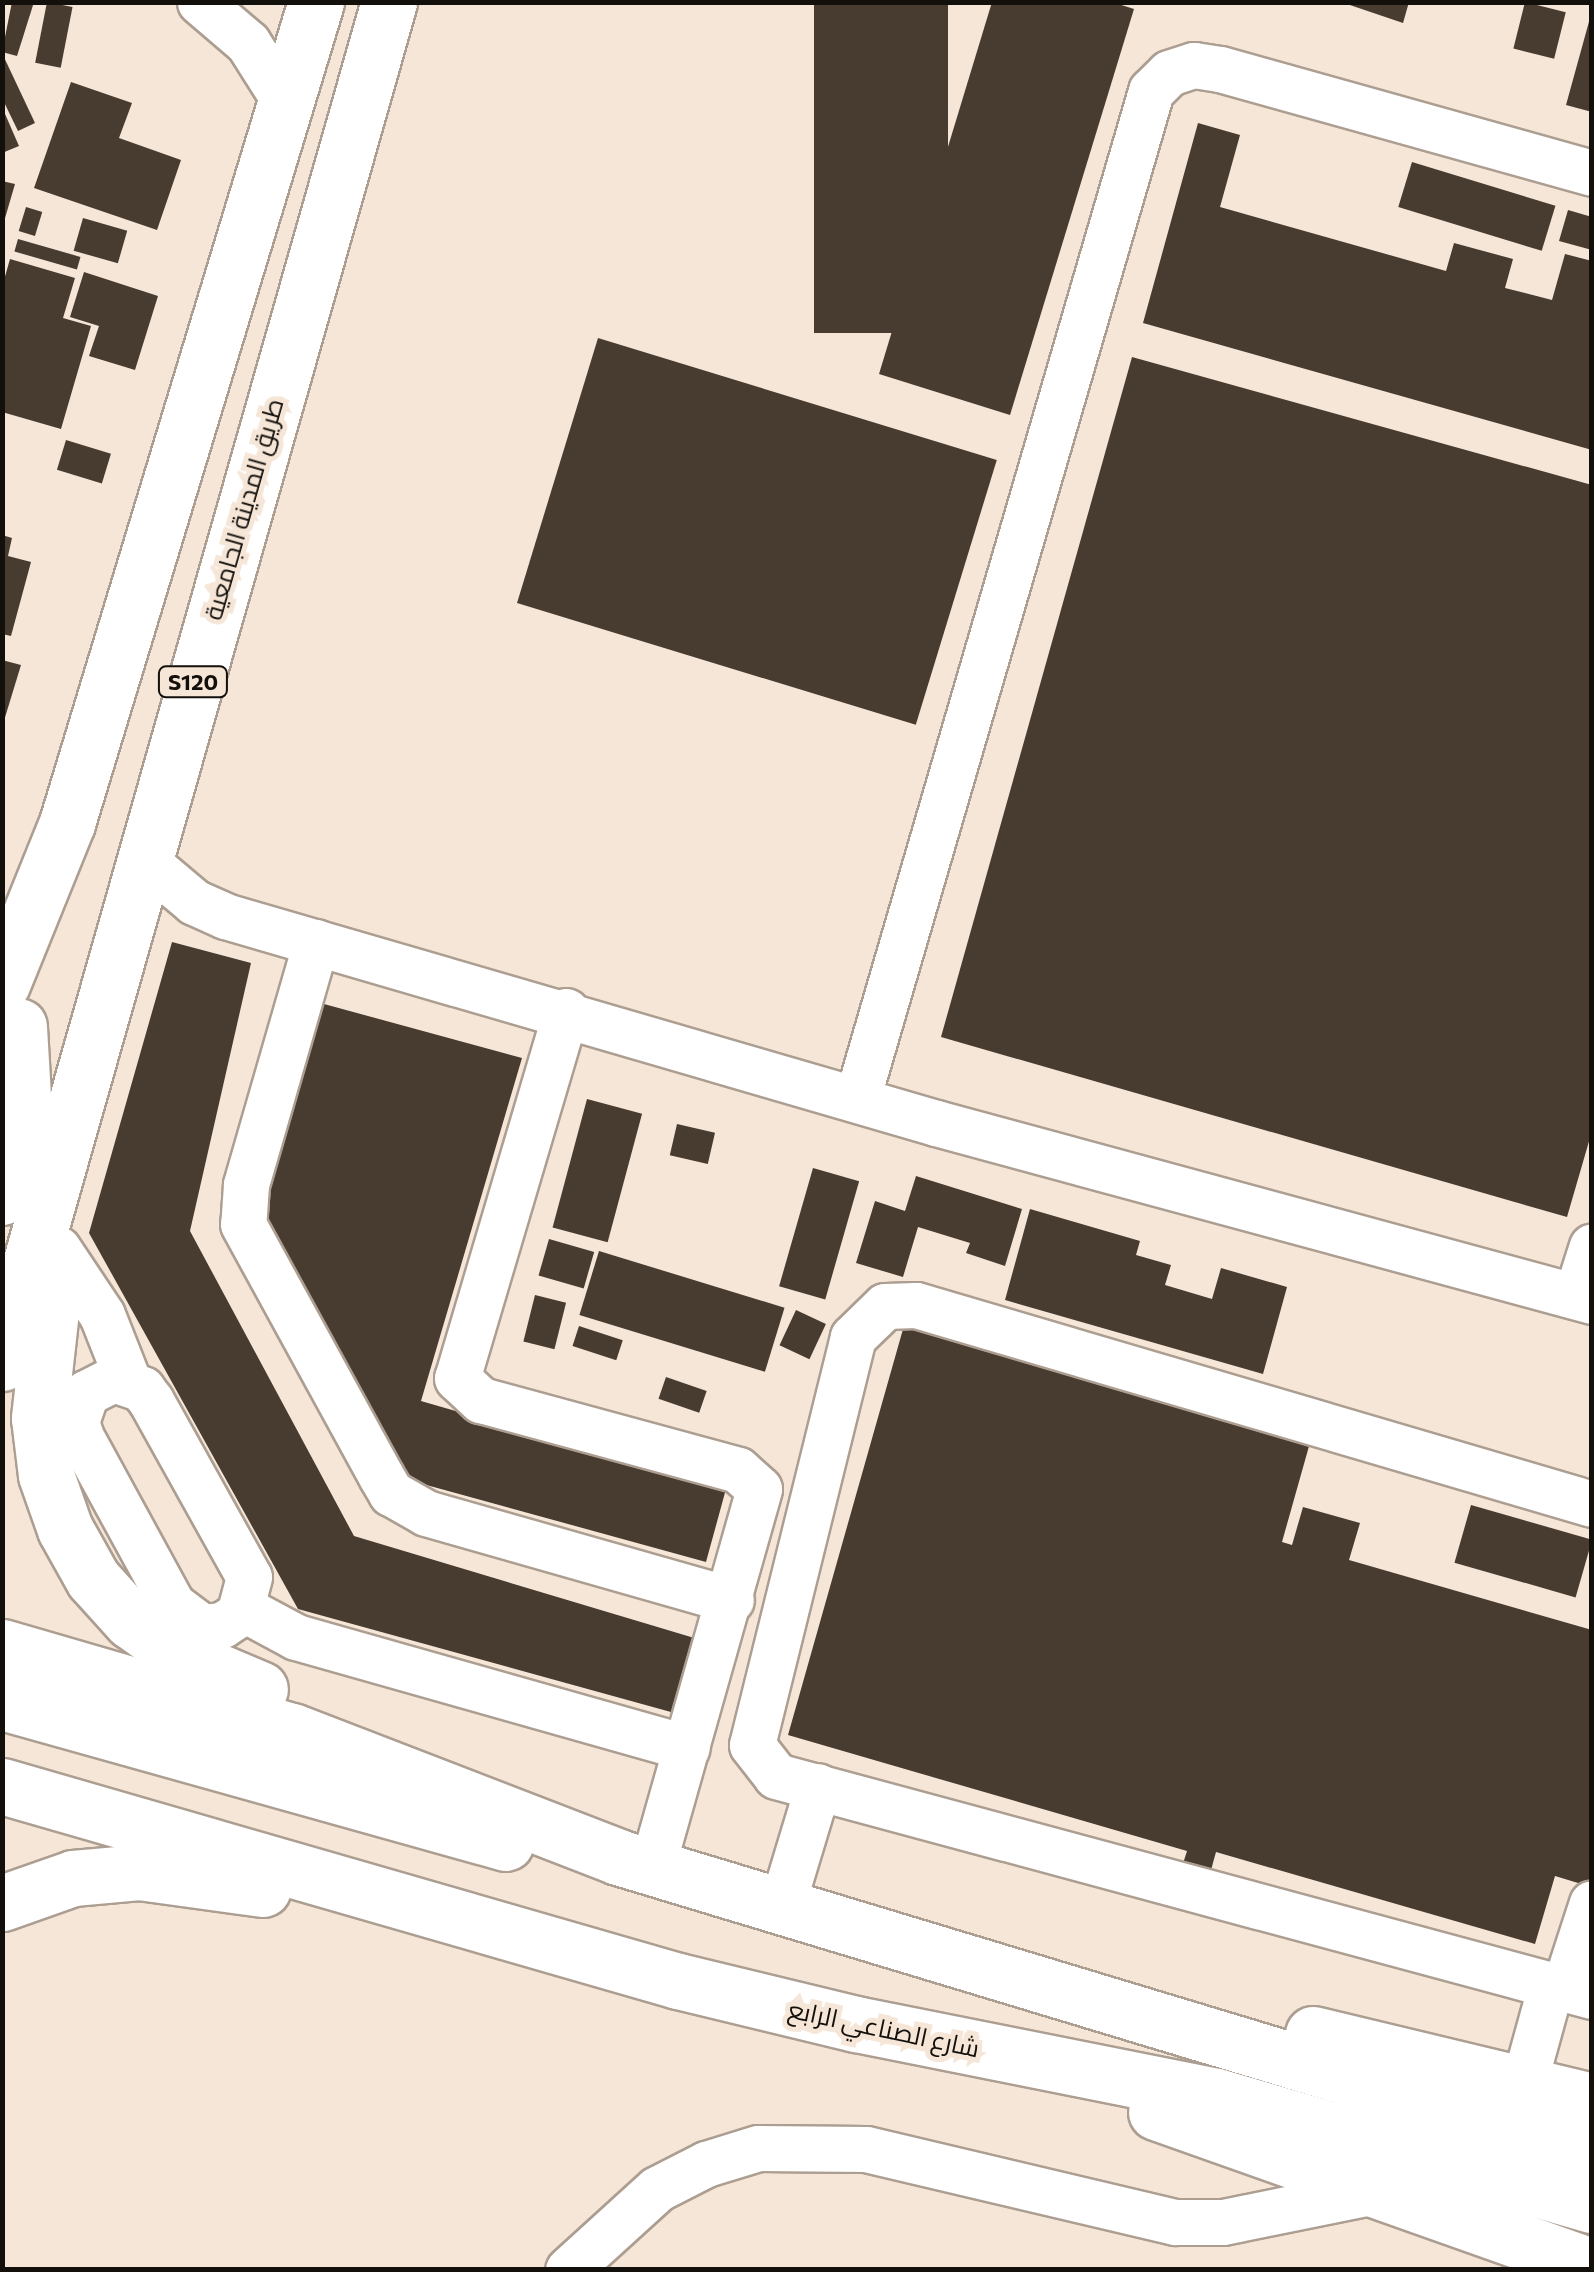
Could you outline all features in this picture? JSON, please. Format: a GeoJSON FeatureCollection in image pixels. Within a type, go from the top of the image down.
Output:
{"type":"FeatureCollection","features":[{"type":"Feature","properties":{"kind":"main road"},"geometry":{"type":"LineString","coordinates":[[2,1080],[10,981],[66,823],[316,2]]}},
{"type":"Feature","properties":{"kind":"main road","name":"طريق المدينة الجامعية"},"geometry":{"type":"LineString","coordinates":[[2,1363],[27,1188],[122,936],[388,2]]}},
{"type":"Feature","properties":{"kind":"main road"},"geometry":{"type":"LineString","coordinates":[[10,981],[24,1114],[27,1188],[58,1249],[39,1418],[46,1474],[78,1552],[131,1622],[229,1678],[444,1754],[504,1782],[635,1862]]}},
{"type":"Feature","properties":{"kind":"main road"},"geometry":{"type":"LineString","coordinates":[[2,1647],[292,1732],[635,1862],[1592,2150]]}},
{"type":"Feature","properties":{"kind":"main road"},"geometry":{"type":"LineString","coordinates":[[2,1702],[538,1850],[635,1862]]}},
{"type":"Feature","properties":{"kind":"main road"},"geometry":{"type":"LineString","coordinates":[[6,1787],[20,1766],[40,1754],[65,1752],[413,1849],[454,1857],[538,1850]]}},
{"type":"Feature","properties":{"kind":"main road","name":"شارع الصناعي الرابع"},"geometry":{"type":"LineString","coordinates":[[6,1787],[382,1892],[678,1981],[1216,2096],[1592,2204]]}},
{"type":"Feature","properties":{"kind":"main road"},"geometry":{"type":"LineString","coordinates":[[2,1904],[73,1878],[139,1872],[263,1889],[382,1892]]}},
{"type":"Feature","properties":{"kind":"main road"},"geometry":{"type":"LineString","coordinates":[[1086,1998],[1268,2024],[1592,2101]]}},
{"type":"Feature","properties":{"kind":"main road"},"geometry":{"type":"LineString","coordinates":[[1030,2056],[1212,2134],[1592,2266]]}},
{"type":"Feature","properties":{"kind":"street"},"geometry":{"type":"LineString","coordinates":[[200,2],[248,43],[286,103]]}},
{"type":"Feature","properties":{"kind":"street"},"geometry":{"type":"LineString","coordinates":[[857,1099],[1151,92],[1182,69],[1220,69],[1592,173]]}},
{"type":"Feature","properties":{"kind":"street"},"geometry":{"type":"LineString","coordinates":[[143,859],[194,902],[225,916],[566,1010],[857,1099],[1584,1299],[1592,1246]]}},
{"type":"Feature","properties":{"kind":"street"},"geometry":{"type":"LineString","coordinates":[[122,936],[225,916]]}},
{"type":"Feature","properties":{"kind":"street"},"geometry":{"type":"LineString","coordinates":[[316,942],[246,1186],[243,1224],[380,1476],[392,1493],[426,1513],[731,1600]]}},
{"type":"Feature","properties":{"kind":"street"},"geometry":{"type":"LineString","coordinates":[[566,1010],[457,1378],[481,1400],[751,1476],[760,1504],[687,1748],[635,1862]]}},
{"type":"Feature","properties":{"kind":"street"},"geometry":{"type":"LineString","coordinates":[[58,1249],[102,1315],[128,1381],[151,1401],[248,1577],[242,1608],[222,1625],[185,1620],[81,1438],[78,1407],[86,1393],[113,1379],[128,1381]]}},
{"type":"Feature","properties":{"kind":"street"},"geometry":{"type":"LineString","coordinates":[[1569,1990],[818,1786],[764,1768],[752,1731],[853,1338],[885,1306],[916,1305],[1592,1504]]}},
{"type":"Feature","properties":{"kind":"street"},"geometry":{"type":"LineString","coordinates":[[242,1608],[296,1637],[687,1748]]}},
{"type":"Feature","properties":{"kind":"street"},"geometry":{"type":"LineString","coordinates":[[782,1905],[818,1786]]}},
{"type":"Feature","properties":{"kind":"street"},"geometry":{"type":"LineString","coordinates":[[1524,2083],[1569,1990],[1592,1902]]}},
{"type":"Feature","properties":{"kind":"street"},"geometry":{"type":"LineString","coordinates":[[568,2270],[657,2189],[706,2164],[758,2148],[866,2149],[1175,2222],[1223,2222],[1376,2191]]}},
{"type":"Feature","properties":{"kind":"building"},"geometry":{"type":"Polygon","coordinates":[[[12,2],[34,2],[17,56],[2,52],[12,2]]]}},
{"type":"Feature","properties":{"kind":"building"},"geometry":{"type":"Polygon","coordinates":[[[47,2],[73,7],[61,68],[35,63],[47,2]]]}},
{"type":"Feature","properties":{"kind":"building"},"geometry":{"type":"Polygon","coordinates":[[[814,2],[948,2],[948,333],[814,333],[814,2]]]}},
{"type":"Feature","properties":{"kind":"building"},"geometry":{"type":"Polygon","coordinates":[[[992,2],[1112,2],[1134,9],[1010,415],[879,374],[992,2]]]}},
{"type":"Feature","properties":{"kind":"building"},"geometry":{"type":"Polygon","coordinates":[[[1341,2],[1409,2],[1403,23],[1341,2]]]}},
{"type":"Feature","properties":{"kind":"building"},"geometry":{"type":"Polygon","coordinates":[[[1525,2],[1566,12],[1554,59],[1513,49],[1525,2]]]}},
{"type":"Feature","properties":{"kind":"building"},"geometry":{"type":"Polygon","coordinates":[[[1592,18],[1592,112],[1566,105],[1592,18]]]}},
{"type":"Feature","properties":{"kind":"building"},"geometry":{"type":"Polygon","coordinates":[[[2,53],[35,123],[18,131],[2,98],[2,53]]]}},
{"type":"Feature","properties":{"kind":"building"},"geometry":{"type":"Polygon","coordinates":[[[71,82],[132,103],[119,138],[181,160],[157,230],[34,188],[71,82]]]}},
{"type":"Feature","properties":{"kind":"building"},"geometry":{"type":"Polygon","coordinates":[[[2,107],[19,146],[2,153],[2,107]]]}},
{"type":"Feature","properties":{"kind":"building"},"geometry":{"type":"Polygon","coordinates":[[[1198,123],[1240,135],[1220,207],[1446,271],[1454,243],[1513,259],[1505,288],[1552,300],[1565,254],[1592,261],[1592,450],[1143,323],[1198,123]]]}},
{"type":"Feature","properties":{"kind":"building"},"geometry":{"type":"Polygon","coordinates":[[[1412,162],[1555,206],[1542,251],[1398,207],[1412,162]]]}},
{"type":"Feature","properties":{"kind":"building"},"geometry":{"type":"Polygon","coordinates":[[[2,181],[15,184],[3,225],[2,225],[2,181]]]}},
{"type":"Feature","properties":{"kind":"building"},"geometry":{"type":"Polygon","coordinates":[[[26,207],[42,212],[35,236],[19,231],[26,207]]]}},
{"type":"Feature","properties":{"kind":"building"},"geometry":{"type":"Polygon","coordinates":[[[1568,210],[1592,217],[1592,250],[1559,241],[1568,210]]]}},
{"type":"Feature","properties":{"kind":"building"},"geometry":{"type":"Polygon","coordinates":[[[83,218],[127,231],[118,263],[74,251],[83,218]]]}},
{"type":"Feature","properties":{"kind":"building"},"geometry":{"type":"Polygon","coordinates":[[[18,239],[80,257],[77,269],[14,251],[18,239]]]}},
{"type":"Feature","properties":{"kind":"building"},"geometry":{"type":"Polygon","coordinates":[[[10,259],[75,278],[63,318],[91,326],[61,429],[2,412],[2,287],[10,259]]]}},
{"type":"Feature","properties":{"kind":"building"},"geometry":{"type":"Polygon","coordinates":[[[84,272],[158,296],[135,370],[89,356],[99,326],[70,317],[84,272]]]}},
{"type":"Feature","properties":{"kind":"building"},"geometry":{"type":"Polygon","coordinates":[[[598,338],[997,460],[916,725],[517,603],[598,338]]]}},
{"type":"Feature","properties":{"kind":"building"},"geometry":{"type":"Polygon","coordinates":[[[1132,357],[1592,485],[1592,1131],[1567,1217],[941,1037],[1132,357]]]}},
{"type":"Feature","properties":{"kind":"building"},"geometry":{"type":"Polygon","coordinates":[[[66,440],[111,454],[102,483],[57,470],[66,440]]]}},
{"type":"Feature","properties":{"kind":"building"},"geometry":{"type":"Polygon","coordinates":[[[2,535],[12,538],[8,556],[31,562],[11,636],[2,634],[2,535]]]}},
{"type":"Feature","properties":{"kind":"building"},"geometry":{"type":"Polygon","coordinates":[[[2,660],[21,665],[3,724],[2,724],[2,660]]]}},
{"type":"Feature","properties":{"kind":"building"},"geometry":{"type":"Polygon","coordinates":[[[172,942],[251,963],[190,1231],[354,1536],[711,1643],[689,1717],[298,1609],[89,1233],[172,942]]]}},
{"type":"Feature","properties":{"kind":"building"},"geometry":{"type":"Polygon","coordinates":[[[324,1004],[522,1058],[421,1401],[726,1489],[706,1562],[401,1478],[260,1218],[324,1004]]]}},
{"type":"Feature","properties":{"kind":"building"},"geometry":{"type":"Polygon","coordinates":[[[587,1099],[642,1114],[608,1242],[553,1227],[587,1099]]]}},
{"type":"Feature","properties":{"kind":"building"},"geometry":{"type":"Polygon","coordinates":[[[677,1124],[715,1133],[708,1164],[670,1155],[677,1124]]]}},
{"type":"Feature","properties":{"kind":"building"},"geometry":{"type":"Polygon","coordinates":[[[813,1168],[859,1181],[825,1299],[779,1286],[813,1168]]]}},
{"type":"Feature","properties":{"kind":"building"},"geometry":{"type":"Polygon","coordinates":[[[916,1176],[1022,1209],[1005,1266],[966,1253],[970,1243],[918,1227],[903,1277],[856,1263],[875,1201],[905,1211],[916,1176]]]}},
{"type":"Feature","properties":{"kind":"building"},"geometry":{"type":"Polygon","coordinates":[[[1030,1209],[1140,1241],[1136,1255],[1171,1265],[1165,1285],[1212,1299],[1221,1268],[1287,1287],[1263,1374],[1005,1300],[1030,1209]]]}},
{"type":"Feature","properties":{"kind":"building"},"geometry":{"type":"Polygon","coordinates":[[[549,1239],[594,1252],[584,1288],[539,1276],[549,1239]]]}},
{"type":"Feature","properties":{"kind":"building"},"geometry":{"type":"Polygon","coordinates":[[[599,1251],[785,1308],[765,1372],[579,1315],[599,1251]]]}},
{"type":"Feature","properties":{"kind":"building"},"geometry":{"type":"Polygon","coordinates":[[[535,1295],[566,1303],[554,1349],[523,1342],[535,1295]]]}},
{"type":"Feature","properties":{"kind":"building"},"geometry":{"type":"Polygon","coordinates":[[[796,1310],[826,1324],[809,1359],[780,1345],[796,1310]]]}},
{"type":"Feature","properties":{"kind":"building"},"geometry":{"type":"Polygon","coordinates":[[[907,1315],[1313,1432],[1282,1542],[1292,1545],[1303,1507],[1360,1523],[1349,1560],[1592,1630],[1592,1875],[1588,1886],[1555,1876],[1535,1944],[1216,1852],[1208,1881],[1180,1873],[1187,1851],[788,1735],[907,1315]]]}},
{"type":"Feature","properties":{"kind":"building"},"geometry":{"type":"Polygon","coordinates":[[[579,1326],[623,1340],[616,1360],[573,1346],[579,1326]]]}},
{"type":"Feature","properties":{"kind":"building"},"geometry":{"type":"Polygon","coordinates":[[[666,1377],[707,1391],[699,1413],[659,1399],[666,1377]]]}},
{"type":"Feature","properties":{"kind":"building"},"geometry":{"type":"Polygon","coordinates":[[[1471,1505],[1592,1540],[1576,1597],[1454,1563],[1471,1505]]]}}]}
